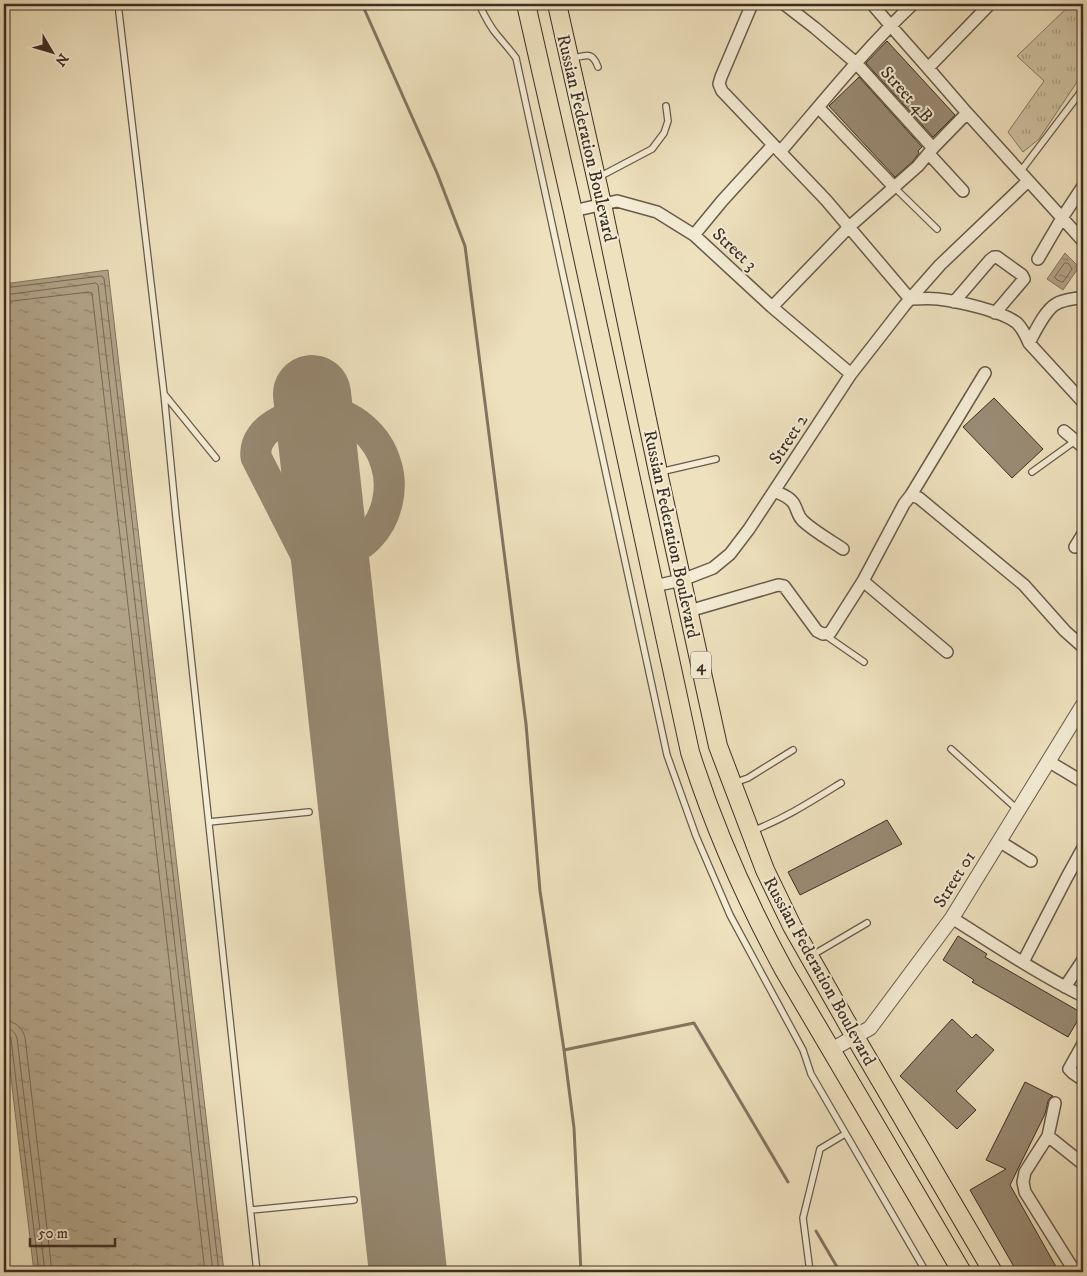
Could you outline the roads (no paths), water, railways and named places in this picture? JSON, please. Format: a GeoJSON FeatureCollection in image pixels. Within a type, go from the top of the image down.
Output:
{"type":"FeatureCollection","features":[{"type":"Feature","properties":{"kind":"highway","name":"Russian Federation Boulevard"},"geometry":{"type":"LineString","coordinates":[[526,4],[573,211],[690,752],[703,793],[722,843],[752,909],[784,970],[962,1272]]}},
{"type":"Feature","properties":{"kind":"highway","name":"Russian Federation Boulevard"},"geometry":{"type":"LineString","coordinates":[[557,4],[597,179],[718,746],[750,832],[779,901],[809,957],[992,1272]]}},
{"type":"Feature","properties":{"kind":"street"},"geometry":{"type":"LineString","coordinates":[[752,4],[719,84],[722,91],[826,200],[910,299],[937,299],[954,302],[1007,317],[1017,324],[1024,332],[1029,344],[1083,402]]}},
{"type":"Feature","properties":{"kind":"street"},"geometry":{"type":"LineString","coordinates":[[872,4],[966,114],[1083,241]]}},
{"type":"Feature","properties":{"kind":"street"},"geometry":{"type":"LineString","coordinates":[[694,235],[722,201],[818,107],[890,25],[913,4]]}},
{"type":"Feature","properties":{"kind":"street"},"geometry":{"type":"LineString","coordinates":[[928,68],[990,4]]}},
{"type":"Feature","properties":{"kind":"street","name":"Street 4B"},"geometry":{"type":"LineString","coordinates":[[788,5],[856,63],[963,191]]}},
{"type":"Feature","properties":{"kind":"street"},"geometry":{"type":"LineString","coordinates":[[818,107],[894,187]]}},
{"type":"Feature","properties":{"kind":"street"},"geometry":{"type":"LineString","coordinates":[[772,307],[849,228],[918,166],[966,114]]}},
{"type":"Feature","properties":{"kind":"street","name":"Street 2"},"geometry":{"type":"LineString","coordinates":[[654,586],[682,580],[713,568],[730,554],[749,529],[851,374],[910,299],[1024,177]]}},
{"type":"Feature","properties":{"kind":"street"},"geometry":{"type":"LineString","coordinates":[[1038,259],[1083,186]]}},
{"type":"Feature","properties":{"kind":"street","name":"Street 3"},"geometry":{"type":"LineString","coordinates":[[573,211],[617,201],[657,212],[694,235],[772,307],[851,374]]}},
{"type":"Feature","properties":{"kind":"street"},"geometry":{"type":"LineString","coordinates":[[954,302],[990,260],[997,257],[1022,275],[1024,279],[995,313]]}},
{"type":"Feature","properties":{"kind":"street"},"geometry":{"type":"LineString","coordinates":[[1029,344],[1046,314],[1055,304],[1083,297]]}},
{"type":"Feature","properties":{"kind":"street"},"geometry":{"type":"LineString","coordinates":[[689,611],[778,585],[784,586],[817,631],[823,634],[830,633],[863,581],[904,504],[985,373]]}},
{"type":"Feature","properties":{"kind":"street"},"geometry":{"type":"LineString","coordinates":[[1064,431],[1081,441]]}},
{"type":"Feature","properties":{"kind":"street"},"geometry":{"type":"LineString","coordinates":[[774,491],[790,499],[795,505],[797,514],[804,522],[843,549]]}},
{"type":"Feature","properties":{"kind":"street"},"geometry":{"type":"LineString","coordinates":[[911,495],[919,498],[1024,585],[1065,631],[1083,647]]}},
{"type":"Feature","properties":{"kind":"street"},"geometry":{"type":"LineString","coordinates":[[1075,547],[1083,534]]}},
{"type":"Feature","properties":{"kind":"street"},"geometry":{"type":"LineString","coordinates":[[863,581],[947,652]]}},
{"type":"Feature","properties":{"kind":"street","name":"Street 01"},"geometry":{"type":"LineString","coordinates":[[831,1050],[870,1028],[952,918],[1083,705]]}},
{"type":"Feature","properties":{"kind":"street"},"geometry":{"type":"LineString","coordinates":[[1048,761],[1083,782]]}},
{"type":"Feature","properties":{"kind":"street"},"geometry":{"type":"LineString","coordinates":[[999,842],[1031,861]]}},
{"type":"Feature","properties":{"kind":"street"},"geometry":{"type":"LineString","coordinates":[[1023,962],[1083,848]]}},
{"type":"Feature","properties":{"kind":"street"},"geometry":{"type":"LineString","coordinates":[[952,918],[1083,996]]}},
{"type":"Feature","properties":{"kind":"street"},"geometry":{"type":"LineString","coordinates":[[1065,987],[1083,960]]}},
{"type":"Feature","properties":{"kind":"street"},"geometry":{"type":"LineString","coordinates":[[1083,1044],[1069,1069],[1083,1080]]}},
{"type":"Feature","properties":{"kind":"street"},"geometry":{"type":"LineString","coordinates":[[1055,1103],[1048,1136],[1025,1172],[1023,1182],[1025,1192],[1075,1272]]}},
{"type":"Feature","properties":{"kind":"street"},"geometry":{"type":"LineString","coordinates":[[1048,1136],[1083,1164]]}},
{"type":"Feature","properties":{"kind":"lane"},"geometry":{"type":"LineString","coordinates":[[118,4],[164,394],[258,1272]]}},
{"type":"Feature","properties":{"kind":"lane"},"geometry":{"type":"LineString","coordinates":[[478,4],[496,35],[508,46],[516,58],[667,755],[696,836],[730,915],[803,1050],[811,1074],[926,1272]]}},
{"type":"Feature","properties":{"kind":"lane"},"geometry":{"type":"LineString","coordinates":[[569,59],[589,55],[593,57],[598,67]]}},
{"type":"Feature","properties":{"kind":"lane"},"geometry":{"type":"LineString","coordinates":[[1024,177],[1083,89]]}},
{"type":"Feature","properties":{"kind":"lane"},"geometry":{"type":"LineString","coordinates":[[597,179],[652,149],[664,133],[668,121],[666,106]]}},
{"type":"Feature","properties":{"kind":"lane"},"geometry":{"type":"LineString","coordinates":[[894,187],[937,228]]}},
{"type":"Feature","properties":{"kind":"lane"},"geometry":{"type":"LineString","coordinates":[[164,394],[216,458]]}},
{"type":"Feature","properties":{"kind":"lane"},"geometry":{"type":"LineString","coordinates":[[1032,472],[1081,441]]}},
{"type":"Feature","properties":{"kind":"lane"},"geometry":{"type":"LineString","coordinates":[[658,472],[716,459]]}},
{"type":"Feature","properties":{"kind":"lane"},"geometry":{"type":"LineString","coordinates":[[823,634],[864,662]]}},
{"type":"Feature","properties":{"kind":"lane"},"geometry":{"type":"LineString","coordinates":[[952,748],[1018,810]]}},
{"type":"Feature","properties":{"kind":"lane"},"geometry":{"type":"LineString","coordinates":[[732,784],[748,778],[793,750]]}},
{"type":"Feature","properties":{"kind":"lane"},"geometry":{"type":"LineString","coordinates":[[750,832],[791,814],[841,783]]}},
{"type":"Feature","properties":{"kind":"lane"},"geometry":{"type":"LineString","coordinates":[[209,822],[309,812]]}},
{"type":"Feature","properties":{"kind":"lane"},"geometry":{"type":"LineString","coordinates":[[809,957],[867,923]]}},
{"type":"Feature","properties":{"kind":"lane"},"geometry":{"type":"LineString","coordinates":[[810,1272],[803,1218],[820,1149],[845,1134]]}},
{"type":"Feature","properties":{"kind":"lane"},"geometry":{"type":"LineString","coordinates":[[251,1210],[354,1200]]}},
{"type":"Feature","properties":{"kind":"water"},"geometry":{"type":"Polygon","coordinates":[[[1065,253],[1079,267],[1063,290],[1047,279],[1065,253]]]}},
{"type":"Feature","properties":{"kind":"water"},"geometry":{"type":"Polygon","coordinates":[[[108,270],[224,1272],[34,1272],[4,1019],[4,284],[108,270]]]}},
{"type":"Feature","properties":{"kind":"waterway"},"geometry":{"type":"LineString","coordinates":[[362,4],[437,173],[465,246],[526,724],[540,891],[574,1128],[581,1272]]}},
{"type":"Feature","properties":{"kind":"waterway"},"geometry":{"type":"LineString","coordinates":[[564,1050],[694,1023],[788,1182]]}},
{"type":"Feature","properties":{"kind":"waterway"},"geometry":{"type":"LineString","coordinates":[[816,1231],[840,1272]]}}]}
